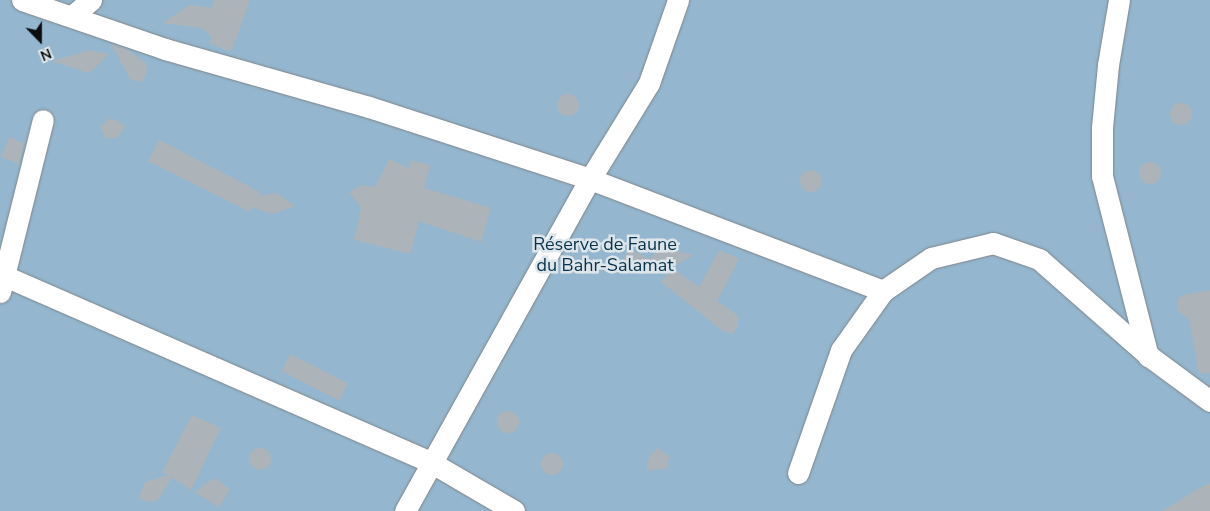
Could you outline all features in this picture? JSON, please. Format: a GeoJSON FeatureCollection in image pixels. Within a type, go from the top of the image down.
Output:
{"type":"FeatureCollection","features":[{"type":"Feature","properties":{"kind":"street"},"geometry":{"type":"LineString","coordinates":[[22,0],[165,49],[369,107],[590,179],[883,291]]}},
{"type":"Feature","properties":{"kind":"street"},"geometry":{"type":"LineString","coordinates":[[72,16],[91,0]]}},
{"type":"Feature","properties":{"kind":"street"},"geometry":{"type":"LineString","coordinates":[[406,511],[590,179],[648,84],[678,0]]}},
{"type":"Feature","properties":{"kind":"street"},"geometry":{"type":"LineString","coordinates":[[1119,0],[1105,92],[1102,176],[1148,356]]}},
{"type":"Feature","properties":{"kind":"street"},"geometry":{"type":"LineString","coordinates":[[43,120],[13,229],[2,280],[432,464],[514,511]]}},
{"type":"Feature","properties":{"kind":"street"},"geometry":{"type":"LineString","coordinates":[[798,473],[841,350],[883,291],[931,258],[993,243],[1039,259],[1148,356],[1210,401]]}},
{"type":"Feature","properties":{"kind":"green space","name":"Réserve de Faune du Bahr-Salamat"},"geometry":{"type":"Polygon","coordinates":[[[0,0],[1210,0],[1210,511],[0,511],[0,0]]]}},
{"type":"Feature","properties":{"kind":"building"},"geometry":{"type":"Polygon","coordinates":[[[214,0],[250,0],[231,52],[209,43],[212,37],[201,28],[162,23],[190,5],[211,8],[214,0]]]}},
{"type":"Feature","properties":{"kind":"building"},"geometry":{"type":"Polygon","coordinates":[[[111,44],[126,49],[144,62],[148,68],[143,82],[130,79],[111,44]]]}},
{"type":"Feature","properties":{"kind":"building"},"geometry":{"type":"Polygon","coordinates":[[[90,50],[109,54],[89,73],[52,61],[90,50]]]}},
{"type":"Feature","properties":{"kind":"building"},"geometry":{"type":"Polygon","coordinates":[[[568,94],[576,97],[579,105],[576,113],[568,116],[560,113],[557,105],[560,97],[568,94]]]}},
{"type":"Feature","properties":{"kind":"building"},"geometry":{"type":"Polygon","coordinates":[[[1181,103],[1189,106],[1192,114],[1189,122],[1181,125],[1173,122],[1170,114],[1173,106],[1181,103]]]}},
{"type":"Feature","properties":{"kind":"building"},"geometry":{"type":"Polygon","coordinates":[[[111,118],[126,126],[118,137],[110,139],[104,137],[100,126],[111,118]]]}},
{"type":"Feature","properties":{"kind":"building"},"geometry":{"type":"Polygon","coordinates":[[[9,137],[24,143],[19,164],[1,157],[9,137]]]}},
{"type":"Feature","properties":{"kind":"building"},"geometry":{"type":"Polygon","coordinates":[[[159,140],[260,192],[258,196],[276,193],[295,206],[272,214],[252,207],[250,212],[148,161],[159,140]]]}},
{"type":"Feature","properties":{"kind":"building"},"geometry":{"type":"Polygon","coordinates":[[[389,159],[409,168],[411,160],[430,165],[424,188],[491,208],[481,242],[419,221],[410,254],[354,240],[361,208],[349,192],[362,185],[375,187],[389,159]]]}},
{"type":"Feature","properties":{"kind":"building"},"geometry":{"type":"Polygon","coordinates":[[[1150,162],[1160,169],[1161,173],[1154,183],[1150,184],[1140,177],[1139,173],[1146,163],[1150,162]]]}},
{"type":"Feature","properties":{"kind":"building"},"geometry":{"type":"Polygon","coordinates":[[[811,170],[819,173],[822,181],[819,189],[811,192],[803,189],[800,181],[803,173],[811,170]]]}},
{"type":"Feature","properties":{"kind":"building"},"geometry":{"type":"Polygon","coordinates":[[[629,248],[649,259],[661,248],[694,255],[667,270],[659,269],[652,263],[633,271],[625,268],[623,260],[629,248]]]}},
{"type":"Feature","properties":{"kind":"building"},"geometry":{"type":"Polygon","coordinates":[[[719,250],[739,259],[717,301],[738,316],[738,327],[732,334],[723,331],[661,282],[672,268],[699,287],[719,250]]]}},
{"type":"Feature","properties":{"kind":"building"},"geometry":{"type":"Polygon","coordinates":[[[1210,290],[1210,373],[1199,374],[1189,319],[1178,311],[1177,305],[1178,299],[1183,295],[1210,290]]]}},
{"type":"Feature","properties":{"kind":"building"},"geometry":{"type":"Polygon","coordinates":[[[290,354],[348,384],[339,400],[281,371],[290,354]]]}},
{"type":"Feature","properties":{"kind":"building"},"geometry":{"type":"Polygon","coordinates":[[[508,411],[516,414],[519,422],[516,430],[508,433],[500,430],[497,422],[500,414],[508,411]]]}},
{"type":"Feature","properties":{"kind":"building"},"geometry":{"type":"Polygon","coordinates":[[[192,415],[221,428],[191,490],[172,478],[157,501],[149,502],[138,498],[145,482],[168,475],[162,472],[192,415]]]}},
{"type":"Feature","properties":{"kind":"building"},"geometry":{"type":"Polygon","coordinates":[[[260,448],[268,451],[271,459],[268,467],[260,470],[252,467],[249,459],[252,451],[260,448]]]}},
{"type":"Feature","properties":{"kind":"building"},"geometry":{"type":"Polygon","coordinates":[[[658,448],[669,456],[667,469],[646,470],[650,455],[658,448]]]}},
{"type":"Feature","properties":{"kind":"building"},"geometry":{"type":"Polygon","coordinates":[[[552,453],[560,456],[563,464],[560,472],[552,475],[544,472],[541,464],[544,456],[552,453]]]}},
{"type":"Feature","properties":{"kind":"building"},"geometry":{"type":"Polygon","coordinates":[[[214,478],[230,489],[219,507],[194,492],[214,478]]]}},
{"type":"Feature","properties":{"kind":"building"},"geometry":{"type":"Polygon","coordinates":[[[1210,482],[1210,511],[1162,511],[1210,482]]]}}]}
